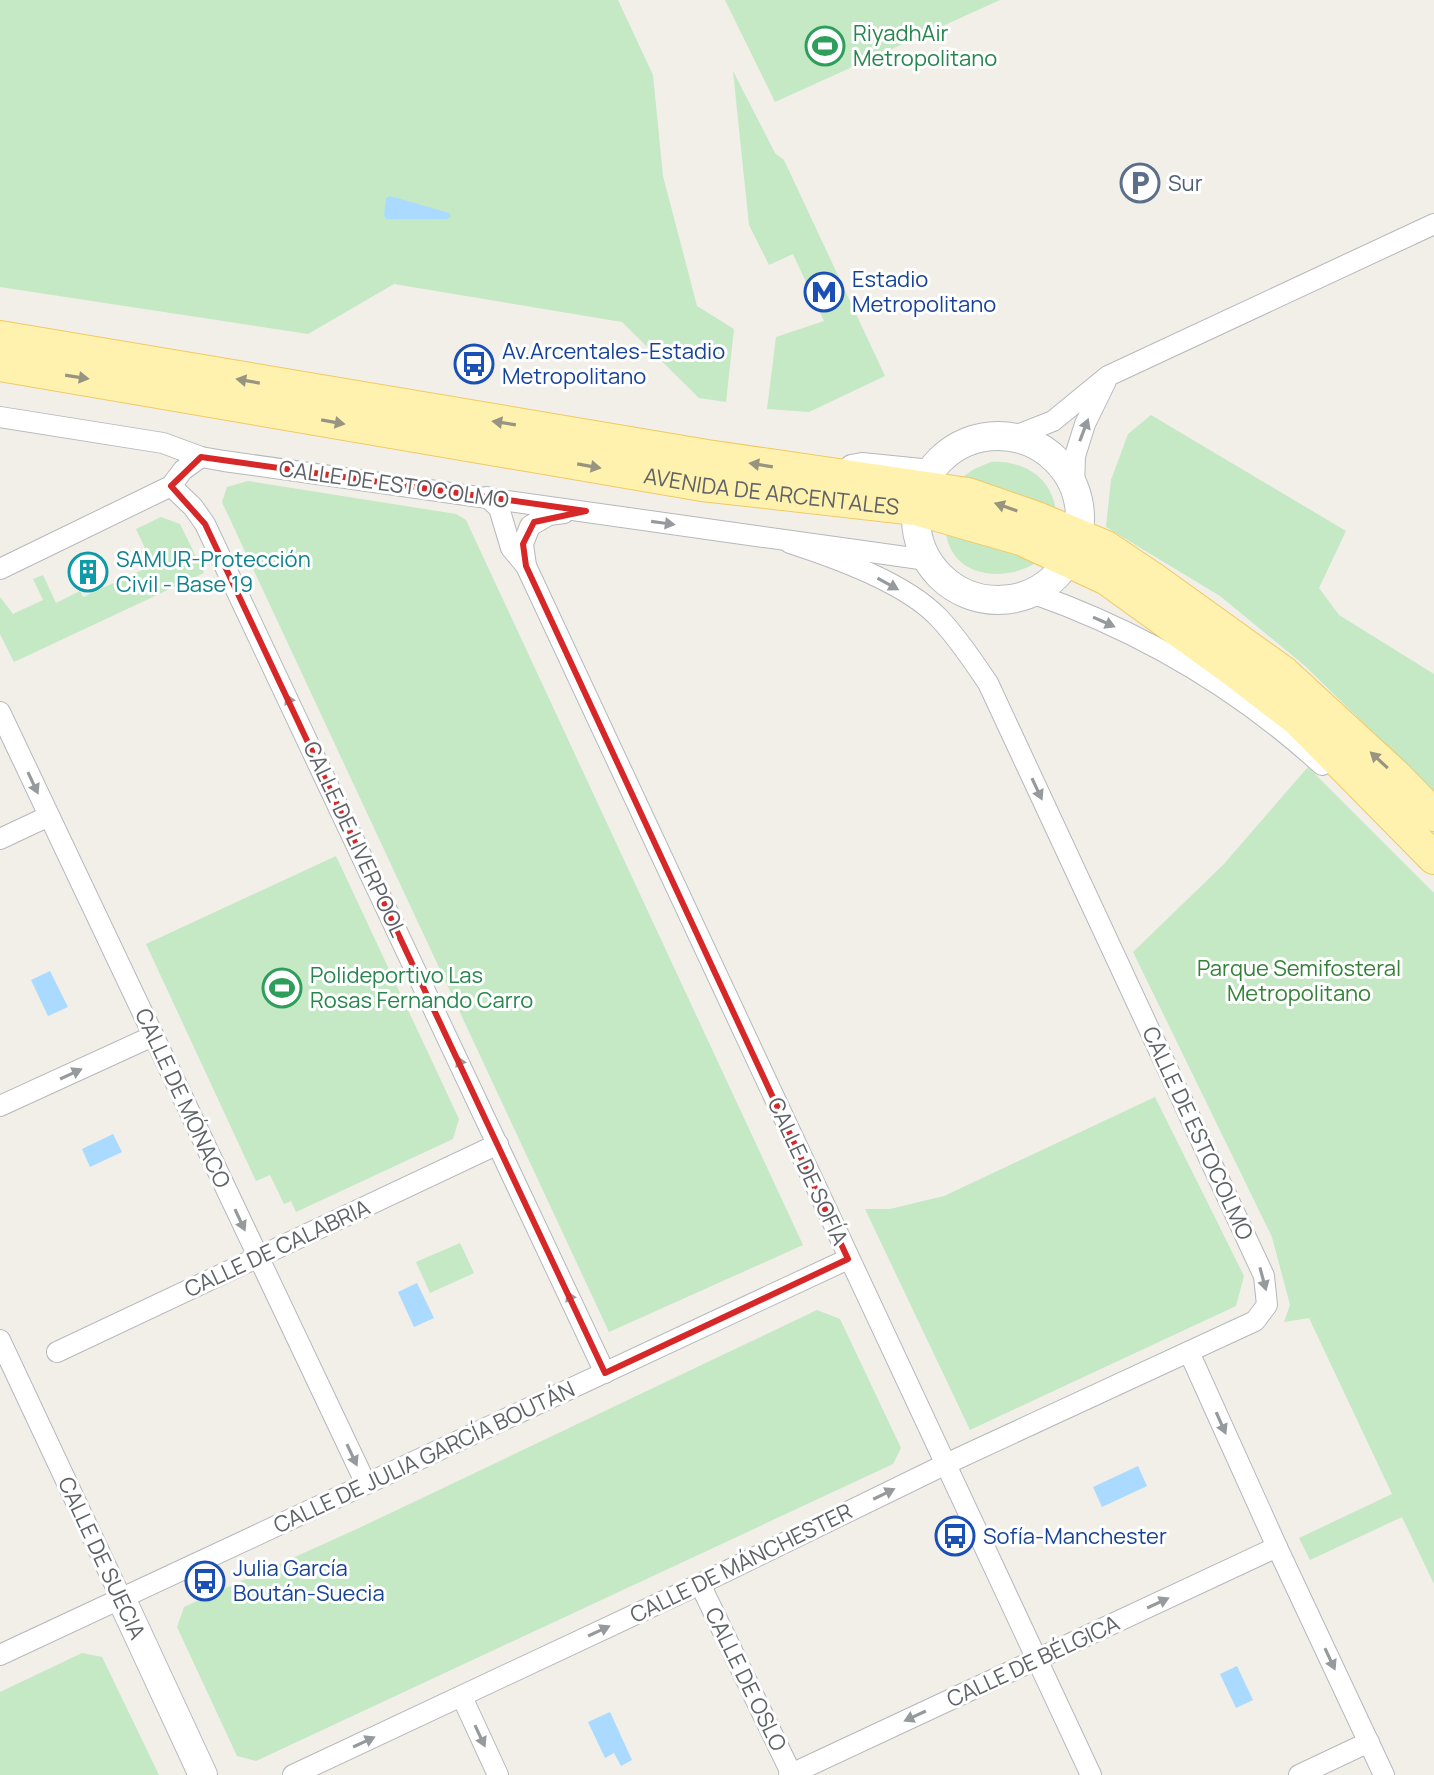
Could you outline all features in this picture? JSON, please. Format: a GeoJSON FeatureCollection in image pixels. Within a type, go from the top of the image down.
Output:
{"type":"FeatureCollection","features":[{"type":"Feature","properties":{"kind":"main road","name":"AVENIDA DE ARCENTALES"},"geometry":{"type":"LineString","coordinates":[[0,337],[254,382],[923,488],[1021,539],[1116,554],[1283,672],[1434,815]]}},
{"type":"Feature","properties":{"kind":"main road","name":"AVENIDA DE ARCENTALES"},"geometry":{"type":"LineString","coordinates":[[0,365],[702,485],[923,488]]}},
{"type":"Feature","properties":{"kind":"main road","name":"AVENIDA DE ARCENTALES"},"geometry":{"type":"LineString","coordinates":[[1073,548],[1107,579],[1171,622],[1298,720],[1434,858]]}},
{"type":"Feature","properties":{"kind":"street"},"geometry":{"type":"LineString","coordinates":[[1012,437],[1053,421],[1108,376],[1434,224]]}},
{"type":"Feature","properties":{"kind":"street"},"geometry":{"type":"LineString","coordinates":[[1074,487],[1075,456],[1085,424],[1108,376]]}},
{"type":"Feature","properties":{"kind":"street","name":"CALLE DE ESTOCOLMO"},"geometry":{"type":"LineString","coordinates":[[0,417],[163,443],[201,457],[790,543],[927,560]]}},
{"type":"Feature","properties":{"kind":"street"},"geometry":{"type":"LineString","coordinates":[[991,436],[1012,437],[1032,443],[1049,454],[1064,469],[1074,487],[1079,503],[1073,548],[1059,573],[1032,593],[1013,599],[973,597],[947,582],[927,560],[917,535],[923,488],[963,443],[991,436]]}},
{"type":"Feature","properties":{"kind":"street"},"geometry":{"type":"LineString","coordinates":[[163,443],[172,458],[171,486]]}},
{"type":"Feature","properties":{"kind":"street"},"geometry":{"type":"LineString","coordinates":[[0,569],[171,486],[183,470],[201,457]]}},
{"type":"Feature","properties":{"kind":"street","name":"CALLE DE LIVERPOOL"},"geometry":{"type":"LineString","coordinates":[[171,486],[205,524],[605,1373]]}},
{"type":"Feature","properties":{"kind":"street","name":"CALLE DE SOFÍA"},"geometry":{"type":"LineString","coordinates":[[487,497],[499,508],[511,548],[526,566],[1091,1775]]}},
{"type":"Feature","properties":{"kind":"street"},"geometry":{"type":"LineString","coordinates":[[526,566],[523,544],[530,526],[549,515],[586,511]]}},
{"type":"Feature","properties":{"kind":"street","name":"CALLE DE ESTOCOLMO"},"geometry":{"type":"LineString","coordinates":[[790,543],[865,571],[937,615],[959,640],[988,683],[1264,1276],[1267,1305],[1255,1321],[1189,1352]]}},
{"type":"Feature","properties":{"kind":"street"},"geometry":{"type":"LineString","coordinates":[[1032,593],[1138,637],[1195,667],[1254,708],[1332,774],[1407,853],[1434,873]]}},
{"type":"Feature","properties":{"kind":"street","name":"CALLE DE MÓNACO"},"geometry":{"type":"LineString","coordinates":[[0,712],[366,1484]]}},
{"type":"Feature","properties":{"kind":"street"},"geometry":{"type":"LineString","coordinates":[[0,839],[49,816]]}},
{"type":"Feature","properties":{"kind":"street"},"geometry":{"type":"LineString","coordinates":[[0,1106],[153,1036]]}},
{"type":"Feature","properties":{"kind":"street","name":"CALLE DE CALABRIA"},"geometry":{"type":"LineString","coordinates":[[57,1352],[498,1144]]}},
{"type":"Feature","properties":{"kind":"street","name":"CALLE DE JULIA GARCÍA BOUTÁN"},"geometry":{"type":"LineString","coordinates":[[0,1655],[848,1259]]}},
{"type":"Feature","properties":{"kind":"street","name":"CALLE DE SUECIA"},"geometry":{"type":"LineString","coordinates":[[0,1340],[8,1376],[121,1598],[203,1775]]}},
{"type":"Feature","properties":{"kind":"street"},"geometry":{"type":"LineString","coordinates":[[1189,1352],[1384,1775]]}},
{"type":"Feature","properties":{"kind":"street","name":"CALLE DE MÁNCHESTER"},"geometry":{"type":"LineString","coordinates":[[293,1775],[700,1584],[946,1464],[1189,1352]]}},
{"type":"Feature","properties":{"kind":"street","name":"CALLE DE BÉLGICA"},"geometry":{"type":"LineString","coordinates":[[791,1775],[1277,1547]]}},
{"type":"Feature","properties":{"kind":"street","name":"CALLE DE OSLO"},"geometry":{"type":"LineString","coordinates":[[700,1584],[791,1775]]}},
{"type":"Feature","properties":{"kind":"street"},"geometry":{"type":"LineString","coordinates":[[462,1697],[498,1775]]}},
{"type":"Feature","properties":{"kind":"street"},"geometry":{"type":"LineString","coordinates":[[1299,1775],[1369,1742]]}},
{"type":"Feature","properties":{"kind":"highlighted area"},"geometry":{"type":"Polygon","coordinates":[[[201,457],[586,511],[534,522],[523,544],[526,566],[848,1259],[605,1373],[205,524],[171,486],[201,457]]]}},
{"type":"Feature","properties":{"kind":"green space"},"geometry":{"type":"Polygon","coordinates":[[[0,0],[618,0],[653,75],[663,176],[697,306],[734,329],[726,402],[699,398],[622,322],[394,284],[308,334],[0,287],[0,0]]]}},
{"type":"Feature","properties":{"kind":"green space","name":"RiyadhAir Metropolitano"},"geometry":{"type":"Polygon","coordinates":[[[725,0],[1000,0],[775,102],[725,0]]]}},
{"type":"Feature","properties":{"kind":"green space"},"geometry":{"type":"Polygon","coordinates":[[[733,71],[775,153],[784,160],[885,376],[809,412],[767,409],[776,337],[824,321],[793,254],[769,265],[749,225],[733,71]]]}},
{"type":"Feature","properties":{"kind":"green space"},"geometry":{"type":"Polygon","coordinates":[[[1151,415],[1346,531],[1319,588],[1339,615],[1434,674],[1434,792],[1304,665],[1220,596],[1106,527],[1111,480],[1128,434],[1151,415]]]}},
{"type":"Feature","properties":{"kind":"green space"},"geometry":{"type":"Polygon","coordinates":[[[991,462],[1014,464],[1034,473],[1049,489],[1056,512],[959,480],[991,462]]]}},
{"type":"Feature","properties":{"kind":"green space"},"geometry":{"type":"Polygon","coordinates":[[[248,481],[456,514],[466,520],[803,1245],[609,1332],[222,502],[227,487],[248,481]]]}},
{"type":"Feature","properties":{"kind":"green space"},"geometry":{"type":"Polygon","coordinates":[[[161,517],[180,524],[204,573],[14,662],[0,634],[0,597],[13,614],[43,600],[33,579],[43,575],[56,603],[80,591],[83,597],[153,565],[136,529],[161,517]]]}},
{"type":"Feature","properties":{"kind":"green space"},"geometry":{"type":"Polygon","coordinates":[[[946,533],[997,546],[1037,562],[1010,573],[982,572],[958,559],[950,548],[946,533]]]}},
{"type":"Feature","properties":{"kind":"green space","name":"Parque Semifosteral Metropolitano"},"geometry":{"type":"Polygon","coordinates":[[[1308,767],[1434,893],[1434,1584],[1402,1517],[1310,1560],[1299,1538],[1392,1494],[1309,1318],[1284,1322],[1290,1305],[1272,1237],[1133,952],[1223,865],[1308,767]]]}},
{"type":"Feature","properties":{"kind":"green space"},"geometry":{"type":"Polygon","coordinates":[[[336,856],[459,1119],[453,1139],[296,1212],[291,1201],[284,1204],[270,1175],[256,1181],[146,944],[336,856]]]}},
{"type":"Feature","properties":{"kind":"green space"},"geometry":{"type":"Polygon","coordinates":[[[1155,1097],[1244,1276],[1236,1306],[970,1430],[865,1209],[890,1209],[944,1196],[1155,1097]]]}},
{"type":"Feature","properties":{"kind":"green space"},"geometry":{"type":"Polygon","coordinates":[[[460,1243],[474,1273],[430,1293],[416,1262],[460,1243]]]}},
{"type":"Feature","properties":{"kind":"green space"},"geometry":{"type":"Polygon","coordinates":[[[817,1310],[840,1319],[901,1448],[893,1464],[256,1761],[237,1756],[177,1627],[184,1607],[359,1528],[817,1310]]]}},
{"type":"Feature","properties":{"kind":"green space"},"geometry":{"type":"Polygon","coordinates":[[[82,1653],[102,1657],[159,1775],[0,1775],[0,1692],[82,1653]]]}},
{"type":"Feature","properties":{"kind":"water"},"geometry":{"type":"Polygon","coordinates":[[[390,196],[451,216],[447,219],[386,219],[386,198],[390,196]]]}},
{"type":"Feature","properties":{"kind":"water"},"geometry":{"type":"Polygon","coordinates":[[[50,971],[68,1007],[48,1016],[31,980],[50,971]]]}},
{"type":"Feature","properties":{"kind":"water"},"geometry":{"type":"Polygon","coordinates":[[[113,1134],[122,1152],[90,1167],[82,1149],[113,1134]]]}},
{"type":"Feature","properties":{"kind":"water"},"geometry":{"type":"Polygon","coordinates":[[[417,1283],[434,1318],[414,1327],[398,1292],[417,1283]]]}},
{"type":"Feature","properties":{"kind":"water"},"geometry":{"type":"Polygon","coordinates":[[[1138,1466],[1147,1486],[1102,1507],[1093,1487],[1138,1466]]]}},
{"type":"Feature","properties":{"kind":"water"},"geometry":{"type":"Polygon","coordinates":[[[1237,1666],[1253,1700],[1236,1708],[1220,1674],[1237,1666]]]}},
{"type":"Feature","properties":{"kind":"water"},"geometry":{"type":"Polygon","coordinates":[[[610,1712],[632,1760],[621,1766],[614,1753],[605,1758],[588,1722],[610,1712]]]}},
{"type":"Feature","properties":{"kind":"place","name":"RiyadhAir Metropolitano"},"geometry":{"type":"Point","coordinates":[825,46]}},
{"type":"Feature","properties":{"kind":"place","name":"Sur"},"geometry":{"type":"Point","coordinates":[1140,183]}},
{"type":"Feature","properties":{"kind":"place","name":"Estadio Metropolitano"},"geometry":{"type":"Point","coordinates":[824,292]}},
{"type":"Feature","properties":{"kind":"place","name":"Av.Arcentales-Estadio Metropolitano"},"geometry":{"type":"Point","coordinates":[474,364]}},
{"type":"Feature","properties":{"kind":"place","name":"SAMUR-Protección Civil - Base 19"},"geometry":{"type":"Point","coordinates":[88,572]}},
{"type":"Feature","properties":{"kind":"place","name":"Polideportivo Las Rosas Fernando Carro"},"geometry":{"type":"Point","coordinates":[282,988]}},
{"type":"Feature","properties":{"kind":"place","name":"Sofía-Manchester"},"geometry":{"type":"Point","coordinates":[955,1536]}},
{"type":"Feature","properties":{"kind":"place","name":"Julia García Boután-Suecia"},"geometry":{"type":"Point","coordinates":[205,1581]}}]}
